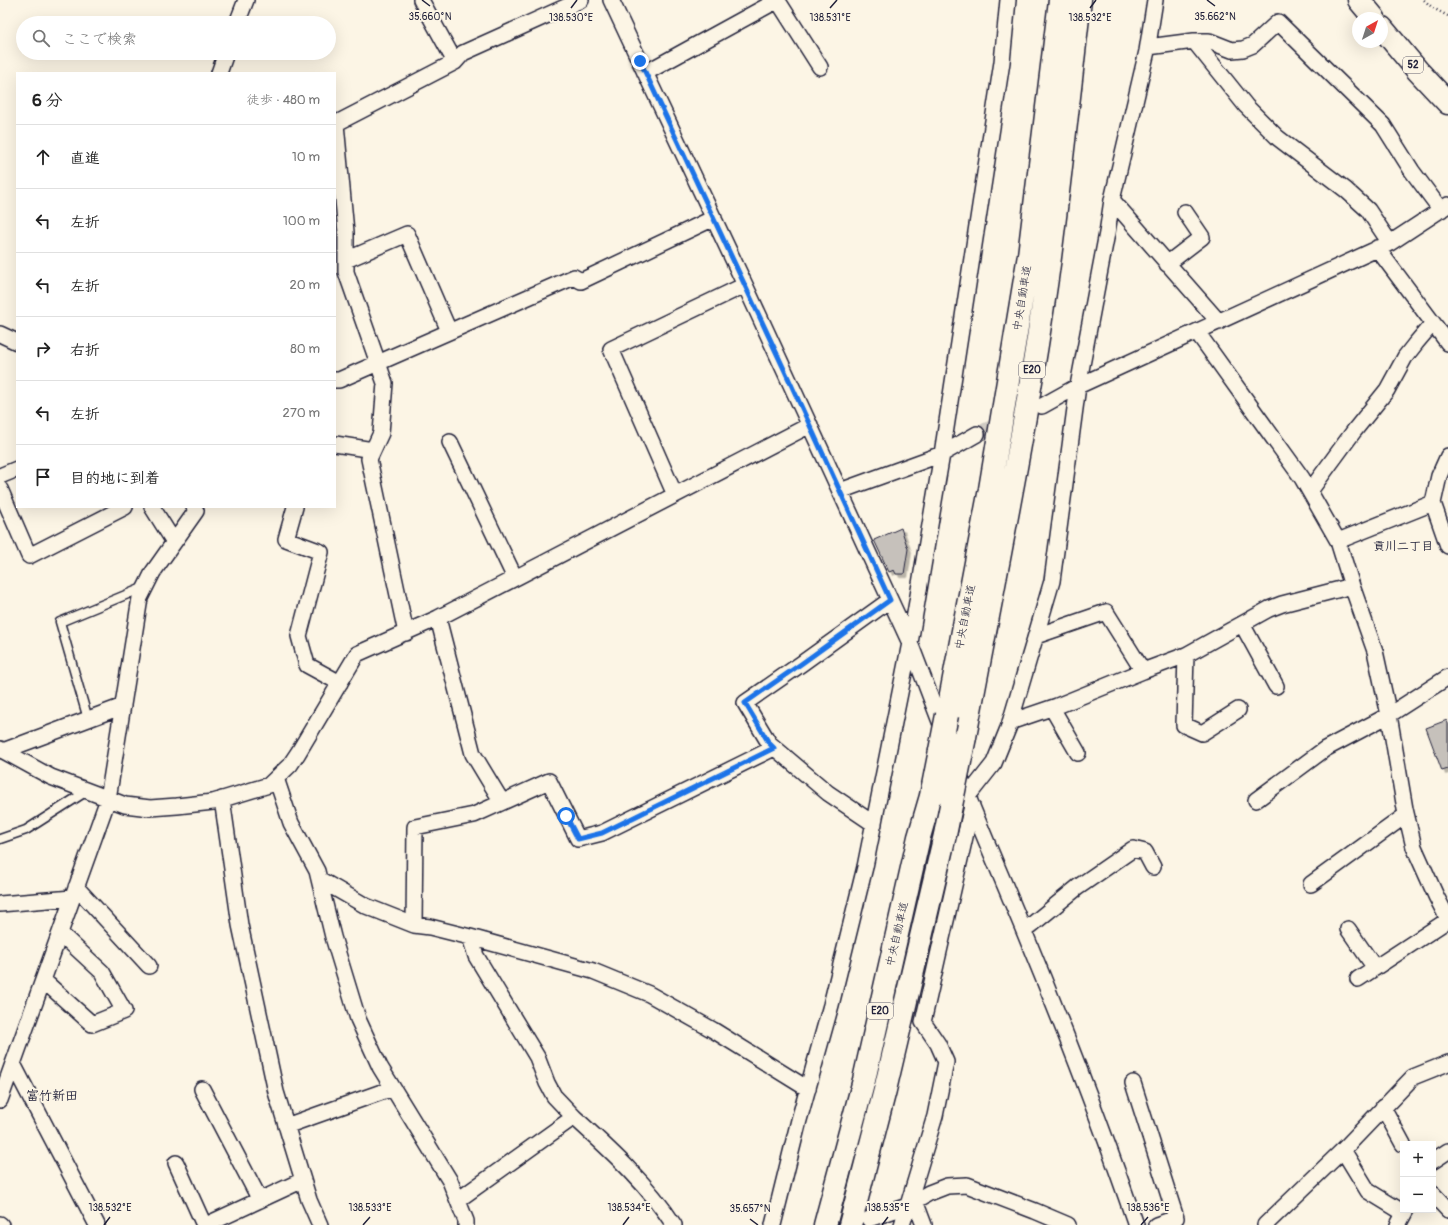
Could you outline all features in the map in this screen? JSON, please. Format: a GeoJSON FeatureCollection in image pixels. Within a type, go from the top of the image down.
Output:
{"type":"FeatureCollection","features":[{"type":"Feature","properties":{"kind":"highway","name":"中央自動車道"},"geometry":{"type":"LineString","coordinates":[[825,1225],[864,1080],[919,837],[931,796],[947,715],[990,489],[1029,255],[1060,0]]}},
{"type":"Feature","properties":{"kind":"highway","name":"中央自動車道"},"geometry":{"type":"LineString","coordinates":[[860,1222],[887,1082],[945,835],[1011,495],[1050,256],[1080,0]]}},
{"type":"Feature","properties":{"kind":"highway"},"geometry":{"type":"LineString","coordinates":[[1359,0],[1369,12]]}},
{"type":"Feature","properties":{"kind":"highway","name":"52"},"geometry":{"type":"LineString","coordinates":[[1388,35],[1418,71],[1448,103]]}},
{"type":"Feature","properties":{"kind":"street"},"geometry":{"type":"LineString","coordinates":[[240,16],[246,0]]}},
{"type":"Feature","properties":{"kind":"street"},"geometry":{"type":"LineString","coordinates":[[421,0],[455,62]]}},
{"type":"Feature","properties":{"kind":"street"},"geometry":{"type":"LineString","coordinates":[[406,632],[369,459],[381,433],[385,383],[346,272],[346,232],[336,124],[455,62],[463,53],[581,0]]}},
{"type":"Feature","properties":{"kind":"street"},"geometry":{"type":"LineString","coordinates":[[611,0],[810,424],[910,643],[987,846],[1024,930],[1115,1163],[1136,1225]]}},
{"type":"Feature","properties":{"kind":"street"},"geometry":{"type":"LineString","coordinates":[[645,73],[778,0],[820,67]]}},
{"type":"Feature","properties":{"kind":"street"},"geometry":{"type":"LineString","coordinates":[[773,1225],[831,1005],[865,867],[910,643],[942,454],[1002,62],[1008,0]]}},
{"type":"Feature","properties":{"kind":"street"},"geometry":{"type":"LineString","coordinates":[[902,1225],[911,1203],[935,1116],[946,1062],[938,1044],[923,1022],[970,801],[994,763],[1010,722],[1052,581],[1078,386],[1112,200],[1148,47],[1155,0]]}},
{"type":"Feature","properties":{"kind":"street"},"geometry":{"type":"LineString","coordinates":[[1042,406],[1078,386],[1384,246],[1444,207],[1412,171],[1383,125],[1278,22],[1253,44],[1243,49],[1232,50],[1209,41],[1194,41],[1148,47]]}},
{"type":"Feature","properties":{"kind":"street"},"geometry":{"type":"LineString","coordinates":[[1194,41],[1246,106],[1278,138],[1346,190],[1368,210],[1384,246],[1433,323],[1448,343]]}},
{"type":"Feature","properties":{"kind":"street"},"geometry":{"type":"LineString","coordinates":[[219,72],[224,60]]}},
{"type":"Feature","properties":{"kind":"street"},"geometry":{"type":"LineString","coordinates":[[1112,200],[1218,322]]}},
{"type":"Feature","properties":{"kind":"street"},"geometry":{"type":"LineString","coordinates":[[1167,264],[1202,237],[1185,212]]}},
{"type":"Feature","properties":{"kind":"street"},"geometry":{"type":"LineString","coordinates":[[336,380],[574,277],[581,281],[714,218]]}},
{"type":"Feature","properties":{"kind":"street"},"geometry":{"type":"LineString","coordinates":[[346,260],[407,234],[449,331]]}},
{"type":"Feature","properties":{"kind":"street"},"geometry":{"type":"LineString","coordinates":[[675,494],[611,349],[745,285]]}},
{"type":"Feature","properties":{"kind":"street"},"geometry":{"type":"LineString","coordinates":[[1310,491],[1354,431],[1387,390],[1405,357],[1433,323]]}},
{"type":"Feature","properties":{"kind":"street"},"geometry":{"type":"LineString","coordinates":[[1197,332],[1298,471],[1338,541],[1375,651],[1406,815],[1414,847],[1448,919],[1358,980]]}},
{"type":"Feature","properties":{"kind":"street"},"geometry":{"type":"LineString","coordinates":[[0,334],[16,342]]}},
{"type":"Feature","properties":{"kind":"street"},"geometry":{"type":"LineString","coordinates":[[2,750],[51,777],[125,805],[150,808],[213,802],[269,785],[290,765],[358,654],[438,618],[810,424]]}},
{"type":"Feature","properties":{"kind":"street"},"geometry":{"type":"LineString","coordinates":[[840,491],[942,454],[977,434]]}},
{"type":"Feature","properties":{"kind":"street"},"geometry":{"type":"LineString","coordinates":[[450,442],[515,578]]}},
{"type":"Feature","properties":{"kind":"street"},"geometry":{"type":"LineString","coordinates":[[336,444],[373,450]]}},
{"type":"Feature","properties":{"kind":"street"},"geometry":{"type":"LineString","coordinates":[[1448,456],[1438,476],[1434,503],[1448,546]]}},
{"type":"Feature","properties":{"kind":"street"},"geometry":{"type":"LineString","coordinates":[[0,476],[16,469]]}},
{"type":"Feature","properties":{"kind":"street"},"geometry":{"type":"LineString","coordinates":[[0,489],[29,556],[123,508]]}},
{"type":"Feature","properties":{"kind":"street"},"geometry":{"type":"LineString","coordinates":[[1338,541],[1434,503]]}},
{"type":"Feature","properties":{"kind":"street"},"geometry":{"type":"LineString","coordinates":[[153,508],[174,542]]}},
{"type":"Feature","properties":{"kind":"street"},"geometry":{"type":"LineString","coordinates":[[0,1100],[108,798],[140,598],[153,572],[196,512],[194,508]]}},
{"type":"Feature","properties":{"kind":"street"},"geometry":{"type":"LineString","coordinates":[[295,508],[286,539],[321,552],[299,636],[307,665],[340,683]]}},
{"type":"Feature","properties":{"kind":"street"},"geometry":{"type":"LineString","coordinates":[[1010,722],[1052,708],[1186,655],[1269,609],[1282,604],[1352,586]]}},
{"type":"Feature","properties":{"kind":"street"},"geometry":{"type":"LineString","coordinates":[[874,824],[828,793],[774,748],[769,743],[745,703],[890,600]]}},
{"type":"Feature","properties":{"kind":"street"},"geometry":{"type":"LineString","coordinates":[[1036,636],[1106,612],[1143,671]]}},
{"type":"Feature","properties":{"kind":"street"},"geometry":{"type":"LineString","coordinates":[[438,618],[473,754],[502,802]]}},
{"type":"Feature","properties":{"kind":"street"},"geometry":{"type":"LineString","coordinates":[[1242,624],[1276,686]]}},
{"type":"Feature","properties":{"kind":"street"},"geometry":{"type":"LineString","coordinates":[[1186,655],[1184,725],[1202,733],[1238,710]]}},
{"type":"Feature","properties":{"kind":"street"},"geometry":{"type":"LineString","coordinates":[[1256,800],[1325,749],[1388,715],[1448,677]]}},
{"type":"Feature","properties":{"kind":"street"},"geometry":{"type":"LineString","coordinates":[[2,750],[123,706]]}},
{"type":"Feature","properties":{"kind":"street"},"geometry":{"type":"LineString","coordinates":[[1052,708],[1078,753]]}},
{"type":"Feature","properties":{"kind":"street"},"geometry":{"type":"LineString","coordinates":[[414,925],[415,827],[474,815],[549,781],[578,839],[602,833],[774,748]]}},
{"type":"Feature","properties":{"kind":"street"},"geometry":{"type":"LineString","coordinates":[[276,778],[291,823],[317,871],[333,937],[358,1019],[380,1067],[450,1181],[466,1225]]}},
{"type":"Feature","properties":{"kind":"street"},"geometry":{"type":"LineString","coordinates":[[222,799],[240,925],[276,1092],[309,1200],[320,1225]]}},
{"type":"Feature","properties":{"kind":"street"},"geometry":{"type":"LineString","coordinates":[[1311,884],[1406,815]]}},
{"type":"Feature","properties":{"kind":"street"},"geometry":{"type":"LineString","coordinates":[[1024,930],[1078,887],[1133,849],[1145,852],[1154,867]]}},
{"type":"Feature","properties":{"kind":"street"},"geometry":{"type":"LineString","coordinates":[[319,879],[366,906],[414,925],[430,927],[470,937],[593,971],[649,994],[713,1030],[808,1089]]}},
{"type":"Feature","properties":{"kind":"street"},"geometry":{"type":"LineString","coordinates":[[0,904],[74,893]]}},
{"type":"Feature","properties":{"kind":"street"},"geometry":{"type":"LineString","coordinates":[[74,893],[149,966]]}},
{"type":"Feature","properties":{"kind":"street"},"geometry":{"type":"LineString","coordinates":[[1348,929],[1375,968]]}},
{"type":"Feature","properties":{"kind":"street"},"geometry":{"type":"LineString","coordinates":[[43,980],[92,1024],[124,1011],[102,972],[60,933]]}},
{"type":"Feature","properties":{"kind":"street"},"geometry":{"type":"LineString","coordinates":[[470,937],[476,956],[537,1057],[547,1083],[554,1096],[574,1117],[621,1160],[662,1206],[674,1225]]}},
{"type":"Feature","properties":{"kind":"street"},"geometry":{"type":"LineString","coordinates":[[1265,1225],[1343,1150],[1413,1077],[1448,1063]]}},
{"type":"Feature","properties":{"kind":"street"},"geometry":{"type":"LineString","coordinates":[[13,1064],[97,1225]]}},
{"type":"Feature","properties":{"kind":"street"},"geometry":{"type":"LineString","coordinates":[[1133,1083],[1176,1218],[1156,1225]]}},
{"type":"Feature","properties":{"kind":"street"},"geometry":{"type":"LineString","coordinates":[[286,1126],[393,1088]]}},
{"type":"Feature","properties":{"kind":"street"},"geometry":{"type":"LineString","coordinates":[[202,1089],[260,1200]]}},
{"type":"Feature","properties":{"kind":"street"},"geometry":{"type":"LineString","coordinates":[[1383,1107],[1401,1141]]}},
{"type":"Feature","properties":{"kind":"street"},"geometry":{"type":"LineString","coordinates":[[458,1200],[574,1117]]}},
{"type":"Feature","properties":{"kind":"street"},"geometry":{"type":"LineString","coordinates":[[1343,1150],[1368,1191],[1403,1216]]}},
{"type":"Feature","properties":{"kind":"street"},"geometry":{"type":"LineString","coordinates":[[1436,1158],[1448,1151]]}},
{"type":"Feature","properties":{"kind":"street"},"geometry":{"type":"LineString","coordinates":[[176,1163],[205,1225],[303,1180]]}},
{"type":"Feature","properties":{"kind":"street"},"geometry":{"type":"LineString","coordinates":[[860,1222],[911,1203],[929,1193],[947,1186],[967,1185],[1068,1225]]}},
{"type":"Feature","properties":{"kind":"street"},"geometry":{"type":"LineString","coordinates":[[1436,1197],[1448,1210]]}},
{"type":"Feature","properties":{"kind":"street"},"geometry":{"type":"LineString","coordinates":[[911,1203],[924,1225]]}},
{"type":"Feature","properties":{"kind":"lane"},"geometry":{"type":"LineString","coordinates":[[88,719],[60,622],[146,587]]}},
{"type":"Feature","properties":{"kind":"lane"},"geometry":{"type":"LineString","coordinates":[[0,839],[26,830],[87,791]]}},
{"type":"Feature","properties":{"kind":"path"},"geometry":{"type":"LineString","coordinates":[[1424,0],[1433,8],[1448,16]]}},
{"type":"Feature","properties":{"kind":"building"},"geometry":{"type":"Polygon","coordinates":[[[901,528],[908,549],[904,574],[896,574],[894,570],[889,572],[874,540],[901,528]]]}},
{"type":"Feature","properties":{"kind":"building"},"geometry":{"type":"Polygon","coordinates":[[[1447,720],[1448,769],[1442,771],[1426,728],[1447,720]]]}},
{"type":"Feature","properties":{"kind":"tunnel"},"geometry":{"type":"LineString","coordinates":[[977,434],[1033,410]]}},
{"type":"Feature","properties":{"kind":"district","name":"貢川二丁目"},"geometry":{"type":"Point","coordinates":[1403,546]}},
{"type":"Feature","properties":{"kind":"district","name":"富竹新田"},"geometry":{"type":"Point","coordinates":[52,1096]}},
{"type":"Feature","properties":{"kind":"route"},"geometry":{"type":"LineString","coordinates":[[566,816],[578,839],[602,833],[774,748],[769,743],[745,703],[890,600],[640,61]]}}]}
